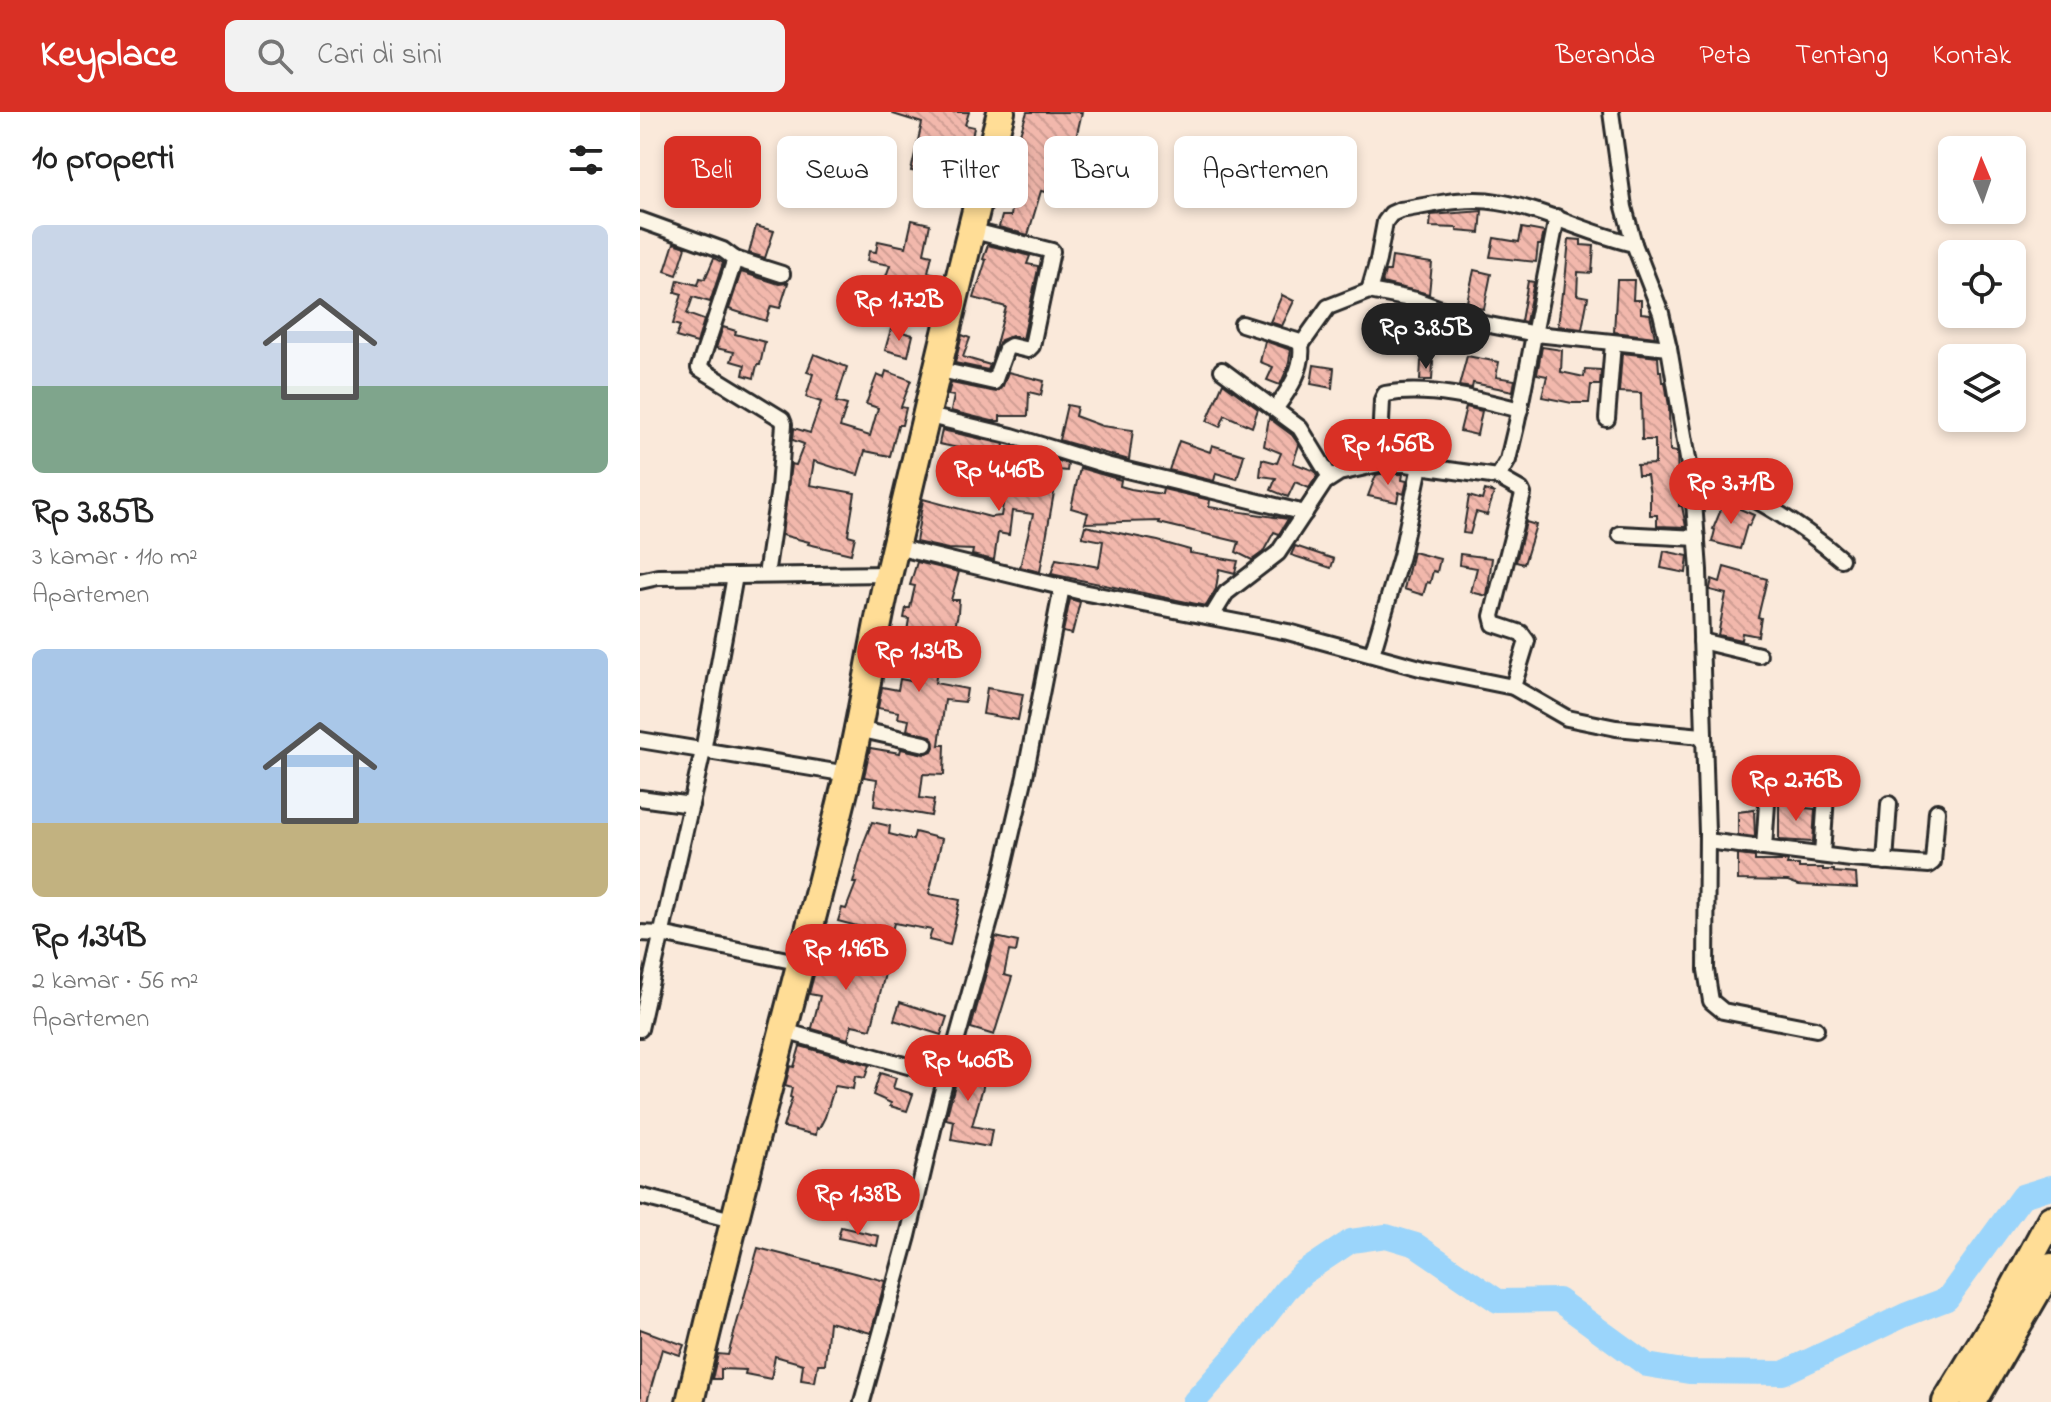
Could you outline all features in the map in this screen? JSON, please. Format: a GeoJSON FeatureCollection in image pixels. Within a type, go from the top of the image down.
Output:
{"type":"FeatureCollection","features":[{"type":"Feature","properties":{"kind":"highway"},"geometry":{"type":"LineString","coordinates":[[690,1402],[732,1220],[802,963],[848,774],[925,415],[1001,112]]}},
{"type":"Feature","properties":{"kind":"highway"},"geometry":{"type":"LineString","coordinates":[[1946,1402],[2003,1308],[2051,1219]]}},
{"type":"Feature","properties":{"kind":"highway"},"geometry":{"type":"LineString","coordinates":[[1973,1402],[2051,1267]]}},
{"type":"Feature","properties":{"kind":"street"},"geometry":{"type":"LineString","coordinates":[[1611,112],[1624,207],[1634,244],[1661,313],[1669,348],[1689,467],[1697,538],[1707,841],[1706,970],[1711,1001],[1723,1011],[1816,1029]]}},
{"type":"Feature","properties":{"kind":"street"},"geometry":{"type":"LineString","coordinates":[[1369,291],[1385,222],[1391,214],[1400,210],[1464,200],[1496,201],[1557,217],[1617,241],[1634,244]]}},
{"type":"Feature","properties":{"kind":"street"},"geometry":{"type":"LineString","coordinates":[[1498,477],[1508,460],[1520,410],[1557,217]]}},
{"type":"Feature","properties":{"kind":"street"},"geometry":{"type":"LineString","coordinates":[[640,220],[723,250],[735,259],[782,274]]}},
{"type":"Feature","properties":{"kind":"street"},"geometry":{"type":"LineString","coordinates":[[936,369],[994,382],[1006,349],[1011,346],[1028,350],[1032,346],[1052,251],[970,230]]}},
{"type":"Feature","properties":{"kind":"street"},"geometry":{"type":"LineString","coordinates":[[735,259],[699,368],[782,419],[784,445],[766,575]]}},
{"type":"Feature","properties":{"kind":"street"},"geometry":{"type":"LineString","coordinates":[[1301,345],[1328,307],[1369,291],[1416,300],[1469,321],[1536,334],[1669,348]]}},
{"type":"Feature","properties":{"kind":"street"},"geometry":{"type":"LineString","coordinates":[[1242,324],[1297,341],[1301,345],[1295,378],[1276,408]]}},
{"type":"Feature","properties":{"kind":"street"},"geometry":{"type":"LineString","coordinates":[[1607,419],[1613,343]]}},
{"type":"Feature","properties":{"kind":"street"},"geometry":{"type":"LineString","coordinates":[[1222,370],[1300,428],[1330,477]]}},
{"type":"Feature","properties":{"kind":"street"},"geometry":{"type":"LineString","coordinates":[[1379,464],[1382,400],[1385,394],[1456,397],[1520,410]]}},
{"type":"Feature","properties":{"kind":"street"},"geometry":{"type":"LineString","coordinates":[[925,415],[1012,436],[1119,468],[1305,513]]}},
{"type":"Feature","properties":{"kind":"street"},"geometry":{"type":"LineString","coordinates":[[1212,616],[1226,593],[1278,553],[1330,477],[1354,468],[1379,464],[1420,466],[1498,477],[1523,494],[1492,616],[1494,624],[1521,633],[1527,641],[1513,687]]}},
{"type":"Feature","properties":{"kind":"street"},"geometry":{"type":"LineString","coordinates":[[1372,654],[1401,556],[1420,466]]}},
{"type":"Feature","properties":{"kind":"street"},"geometry":{"type":"LineString","coordinates":[[1689,467],[1746,492],[1771,507],[1841,559]]}},
{"type":"Feature","properties":{"kind":"street"},"geometry":{"type":"LineString","coordinates":[[1620,534],[1697,538]]}},
{"type":"Feature","properties":{"kind":"street"},"geometry":{"type":"LineString","coordinates":[[896,547],[1062,587],[1288,632],[1424,669],[1513,687],[1567,718],[1616,728],[1702,736]]}},
{"type":"Feature","properties":{"kind":"street"},"geometry":{"type":"LineString","coordinates":[[640,581],[658,577],[889,574]]}},
{"type":"Feature","properties":{"kind":"street"},"geometry":{"type":"LineString","coordinates":[[640,1029],[703,751],[735,576]]}},
{"type":"Feature","properties":{"kind":"street"},"geometry":{"type":"LineString","coordinates":[[862,1402],[1000,881],[1025,776],[1062,587]]}},
{"type":"Feature","properties":{"kind":"street"},"geometry":{"type":"LineString","coordinates":[[1701,641],[1759,655]]}},
{"type":"Feature","properties":{"kind":"street"},"geometry":{"type":"LineString","coordinates":[[858,729],[925,744]]}},
{"type":"Feature","properties":{"kind":"street"},"geometry":{"type":"LineString","coordinates":[[640,740],[848,774]]}},
{"type":"Feature","properties":{"kind":"street"},"geometry":{"type":"LineString","coordinates":[[1764,848],[1768,789]]}},
{"type":"Feature","properties":{"kind":"street"},"geometry":{"type":"LineString","coordinates":[[1822,855],[1826,795]]}},
{"type":"Feature","properties":{"kind":"street"},"geometry":{"type":"LineString","coordinates":[[640,798],[691,805]]}},
{"type":"Feature","properties":{"kind":"street"},"geometry":{"type":"LineString","coordinates":[[1885,862],[1889,804]]}},
{"type":"Feature","properties":{"kind":"street"},"geometry":{"type":"LineString","coordinates":[[1707,841],[1885,862],[1931,864],[1937,811]]}},
{"type":"Feature","properties":{"kind":"street"},"geometry":{"type":"LineString","coordinates":[[640,933],[661,934],[802,963]]}},
{"type":"Feature","properties":{"kind":"street"},"geometry":{"type":"LineString","coordinates":[[784,1031],[947,1077]]}},
{"type":"Feature","properties":{"kind":"street"},"geometry":{"type":"LineString","coordinates":[[640,1196],[732,1220]]}},
{"type":"Feature","properties":{"kind":"building"},"geometry":{"type":"Polygon","coordinates":[[[969,112],[965,125],[974,127],[972,136],[919,136],[922,123],[893,114],[969,112]]]}},
{"type":"Feature","properties":{"kind":"building"},"geometry":{"type":"Polygon","coordinates":[[[1027,112],[1082,112],[1076,136],[1044,136],[1044,192],[1041,191],[1028,235],[999,227],[1002,216],[1011,216],[1012,209],[1005,208],[1028,208],[1028,136],[1019,136],[1027,112]]]}},
{"type":"Feature","properties":{"kind":"building"},"geometry":{"type":"Polygon","coordinates":[[[1482,211],[1480,233],[1430,227],[1431,215],[1482,211]]]}},
{"type":"Feature","properties":{"kind":"building"},"geometry":{"type":"Polygon","coordinates":[[[912,220],[930,224],[924,253],[932,255],[928,272],[939,275],[932,307],[923,306],[918,318],[881,305],[885,295],[880,293],[890,265],[867,261],[869,251],[876,252],[878,241],[906,247],[912,220]]]}},
{"type":"Feature","properties":{"kind":"building"},"geometry":{"type":"Polygon","coordinates":[[[756,226],[774,231],[765,258],[749,253],[756,226]]]}},
{"type":"Feature","properties":{"kind":"building"},"geometry":{"type":"Polygon","coordinates":[[[1522,228],[1544,232],[1541,245],[1538,245],[1536,262],[1490,257],[1494,238],[1519,242],[1522,228]]]}},
{"type":"Feature","properties":{"kind":"building"},"geometry":{"type":"Polygon","coordinates":[[[1569,239],[1581,240],[1581,245],[1594,246],[1592,273],[1578,272],[1577,295],[1588,297],[1582,329],[1558,326],[1569,239]]]}},
{"type":"Feature","properties":{"kind":"building"},"geometry":{"type":"Polygon","coordinates":[[[674,243],[686,247],[677,275],[665,271],[674,243]]]}},
{"type":"Feature","properties":{"kind":"building"},"geometry":{"type":"Polygon","coordinates":[[[988,245],[1030,256],[1027,264],[1038,266],[1023,339],[1012,336],[1001,340],[992,359],[1006,307],[974,298],[988,245]]]}},
{"type":"Feature","properties":{"kind":"building"},"geometry":{"type":"Polygon","coordinates":[[[1392,257],[1432,263],[1429,294],[1382,283],[1385,271],[1390,271],[1392,257]]]}},
{"type":"Feature","properties":{"kind":"building"},"geometry":{"type":"Polygon","coordinates":[[[714,258],[723,263],[710,302],[693,297],[687,314],[704,320],[697,343],[676,337],[680,326],[673,324],[682,294],[675,292],[678,280],[698,285],[700,278],[705,279],[714,258]]]}},
{"type":"Feature","properties":{"kind":"building"},"geometry":{"type":"Polygon","coordinates":[[[1474,270],[1491,274],[1484,309],[1466,306],[1474,270]]]}},
{"type":"Feature","properties":{"kind":"building"},"geometry":{"type":"Polygon","coordinates":[[[741,272],[779,284],[788,283],[780,308],[771,306],[766,321],[729,309],[741,272]]]}},
{"type":"Feature","properties":{"kind":"building"},"geometry":{"type":"Polygon","coordinates":[[[1617,280],[1634,280],[1633,300],[1641,300],[1641,313],[1650,314],[1655,337],[1614,332],[1617,280]]]}},
{"type":"Feature","properties":{"kind":"building"},"geometry":{"type":"Polygon","coordinates":[[[1528,281],[1534,282],[1526,322],[1521,321],[1528,281]]]}},
{"type":"Feature","properties":{"kind":"building"},"geometry":{"type":"Polygon","coordinates":[[[1282,295],[1294,301],[1282,326],[1270,322],[1282,295]]]}},
{"type":"Feature","properties":{"kind":"building"},"geometry":{"type":"Polygon","coordinates":[[[723,327],[736,331],[735,334],[765,342],[754,378],[743,375],[745,365],[731,361],[734,352],[716,348],[723,327]]]}},
{"type":"Feature","properties":{"kind":"building"},"geometry":{"type":"Polygon","coordinates":[[[891,329],[913,335],[908,356],[885,350],[891,329]]]}},
{"type":"Feature","properties":{"kind":"building"},"geometry":{"type":"Polygon","coordinates":[[[962,335],[970,338],[963,357],[990,365],[988,370],[955,363],[962,335]]]}},
{"type":"Feature","properties":{"kind":"building"},"geometry":{"type":"Polygon","coordinates":[[[1265,341],[1291,350],[1280,385],[1267,380],[1273,367],[1260,362],[1265,341]]]}},
{"type":"Feature","properties":{"kind":"building"},"geometry":{"type":"Polygon","coordinates":[[[1542,347],[1562,350],[1561,372],[1584,377],[1585,369],[1601,370],[1600,385],[1591,385],[1589,403],[1542,397],[1547,376],[1537,374],[1542,347]]]}},
{"type":"Feature","properties":{"kind":"building"},"geometry":{"type":"Polygon","coordinates":[[[1622,353],[1658,357],[1669,406],[1670,451],[1677,452],[1679,506],[1682,506],[1686,527],[1657,526],[1657,515],[1650,515],[1647,475],[1638,475],[1637,465],[1655,464],[1655,440],[1642,440],[1641,393],[1619,392],[1622,353]]]}},
{"type":"Feature","properties":{"kind":"building"},"geometry":{"type":"Polygon","coordinates":[[[814,354],[847,367],[836,402],[847,405],[840,427],[870,436],[878,408],[866,404],[877,375],[884,378],[886,371],[911,380],[901,407],[906,408],[902,425],[898,425],[890,456],[865,451],[858,475],[814,461],[810,485],[855,493],[848,535],[855,537],[851,554],[782,535],[791,464],[796,465],[804,444],[793,440],[794,428],[810,433],[821,402],[806,397],[813,374],[807,372],[814,354]]]}},
{"type":"Feature","properties":{"kind":"building"},"geometry":{"type":"Polygon","coordinates":[[[1467,356],[1499,362],[1496,377],[1515,380],[1513,391],[1473,383],[1472,388],[1459,386],[1467,356]]]}},
{"type":"Feature","properties":{"kind":"building"},"geometry":{"type":"Polygon","coordinates":[[[1421,361],[1433,362],[1432,380],[1420,380],[1421,361]]]}},
{"type":"Feature","properties":{"kind":"building"},"geometry":{"type":"Polygon","coordinates":[[[1314,365],[1334,368],[1332,388],[1311,384],[1314,365]]]}},
{"type":"Feature","properties":{"kind":"building"},"geometry":{"type":"Polygon","coordinates":[[[1008,372],[1044,381],[1041,395],[1029,392],[1028,416],[1000,416],[1000,421],[992,421],[951,411],[954,396],[948,395],[951,383],[996,392],[1003,386],[1008,372]]]}},
{"type":"Feature","properties":{"kind":"building"},"geometry":{"type":"Polygon","coordinates":[[[1223,383],[1258,409],[1252,427],[1225,415],[1220,427],[1207,421],[1223,383]]]}},
{"type":"Feature","properties":{"kind":"building"},"geometry":{"type":"Polygon","coordinates":[[[1067,405],[1077,407],[1075,416],[1102,426],[1133,430],[1129,460],[1059,440],[1067,405]]]}},
{"type":"Feature","properties":{"kind":"building"},"geometry":{"type":"Polygon","coordinates":[[[1466,407],[1482,411],[1477,435],[1460,431],[1466,407]]]}},
{"type":"Feature","properties":{"kind":"building"},"geometry":{"type":"Polygon","coordinates":[[[1269,418],[1292,435],[1299,445],[1293,463],[1315,471],[1317,476],[1309,488],[1295,482],[1288,497],[1271,490],[1276,478],[1260,476],[1262,459],[1277,463],[1281,453],[1264,446],[1269,418]]]}},
{"type":"Feature","properties":{"kind":"building"},"geometry":{"type":"Polygon","coordinates":[[[942,430],[1004,444],[1002,457],[939,444],[942,430]]]}},
{"type":"Feature","properties":{"kind":"building"},"geometry":{"type":"Polygon","coordinates":[[[1179,441],[1210,452],[1212,445],[1244,455],[1237,479],[1216,473],[1214,481],[1169,470],[1179,441]]]}},
{"type":"Feature","properties":{"kind":"building"},"geometry":{"type":"Polygon","coordinates":[[[1012,450],[1031,452],[1068,464],[1067,471],[1058,470],[1040,572],[1020,567],[1033,514],[1012,511],[1009,535],[998,533],[994,560],[972,555],[973,550],[948,549],[916,542],[923,499],[990,517],[1001,516],[1012,450]]]}},
{"type":"Feature","properties":{"kind":"building"},"geometry":{"type":"Polygon","coordinates":[[[1080,468],[1121,480],[1120,486],[1131,489],[1162,494],[1163,489],[1210,500],[1209,507],[1288,519],[1279,534],[1274,532],[1263,552],[1252,560],[1236,552],[1239,542],[1160,521],[1085,523],[1088,513],[1071,508],[1080,468]]]}},
{"type":"Feature","properties":{"kind":"building"},"geometry":{"type":"Polygon","coordinates":[[[1403,474],[1402,480],[1407,481],[1404,494],[1399,492],[1397,502],[1368,496],[1376,475],[1403,474]]]}},
{"type":"Feature","properties":{"kind":"building"},"geometry":{"type":"Polygon","coordinates":[[[1485,490],[1494,493],[1487,515],[1476,512],[1470,534],[1463,533],[1469,496],[1482,500],[1485,490]]]}},
{"type":"Feature","properties":{"kind":"building"},"geometry":{"type":"Polygon","coordinates":[[[1724,502],[1754,515],[1747,525],[1740,549],[1712,542],[1713,529],[1724,502]]]}},
{"type":"Feature","properties":{"kind":"building"},"geometry":{"type":"Polygon","coordinates":[[[1526,522],[1536,525],[1524,564],[1516,562],[1526,522]]]}},
{"type":"Feature","properties":{"kind":"building"},"geometry":{"type":"Polygon","coordinates":[[[1085,526],[1158,541],[1190,550],[1190,553],[1238,561],[1235,573],[1219,569],[1216,589],[1206,606],[1051,574],[1056,559],[1099,567],[1103,541],[1082,537],[1085,526]]]}},
{"type":"Feature","properties":{"kind":"building"},"geometry":{"type":"Polygon","coordinates":[[[1295,546],[1334,559],[1331,568],[1291,555],[1295,546]]]}},
{"type":"Feature","properties":{"kind":"building"},"geometry":{"type":"Polygon","coordinates":[[[1664,551],[1688,556],[1686,573],[1661,568],[1664,551]]]}},
{"type":"Feature","properties":{"kind":"building"},"geometry":{"type":"Polygon","coordinates":[[[1413,552],[1440,559],[1437,572],[1433,571],[1423,595],[1404,589],[1413,552]]]}},
{"type":"Feature","properties":{"kind":"building"},"geometry":{"type":"Polygon","coordinates":[[[1460,554],[1492,558],[1487,596],[1471,592],[1477,568],[1459,565],[1460,554]]]}},
{"type":"Feature","properties":{"kind":"building"},"geometry":{"type":"Polygon","coordinates":[[[917,562],[959,572],[951,600],[959,600],[955,627],[950,626],[948,639],[945,638],[941,647],[935,683],[967,689],[965,702],[945,700],[939,745],[945,745],[944,775],[923,774],[920,798],[934,800],[931,816],[874,806],[877,779],[864,777],[870,748],[900,753],[901,749],[924,754],[934,747],[931,736],[907,730],[909,720],[898,718],[899,712],[878,708],[882,687],[898,690],[900,679],[916,682],[920,662],[898,657],[901,643],[905,644],[909,619],[904,618],[906,608],[910,608],[915,586],[910,585],[917,562]]]}},
{"type":"Feature","properties":{"kind":"building"},"geometry":{"type":"Polygon","coordinates":[[[1724,567],[1767,579],[1758,617],[1761,618],[1758,636],[1742,633],[1741,640],[1718,635],[1726,594],[1710,588],[1712,579],[1720,582],[1724,567]]]}},
{"type":"Feature","properties":{"kind":"building"},"geometry":{"type":"Polygon","coordinates":[[[1070,599],[1080,602],[1072,634],[1063,632],[1070,599]]]}},
{"type":"Feature","properties":{"kind":"building"},"geometry":{"type":"Polygon","coordinates":[[[987,688],[1023,694],[1018,720],[983,714],[987,688]]]}},
{"type":"Feature","properties":{"kind":"building"},"geometry":{"type":"Polygon","coordinates":[[[1779,801],[1795,802],[1795,807],[1815,809],[1813,842],[1779,840],[1779,801]]]}},
{"type":"Feature","properties":{"kind":"building"},"geometry":{"type":"Polygon","coordinates":[[[1754,810],[1755,837],[1738,835],[1738,812],[1754,810]]]}},
{"type":"Feature","properties":{"kind":"building"},"geometry":{"type":"Polygon","coordinates":[[[872,822],[890,826],[889,834],[913,840],[915,832],[942,839],[929,894],[960,900],[950,945],[929,940],[932,930],[894,923],[891,935],[838,921],[856,883],[853,883],[872,822]]]}},
{"type":"Feature","properties":{"kind":"building"},"geometry":{"type":"Polygon","coordinates":[[[1738,855],[1755,857],[1755,861],[1788,861],[1787,865],[1799,865],[1799,868],[1823,868],[1856,874],[1857,888],[1738,880],[1738,855]]]}},
{"type":"Feature","properties":{"kind":"building"},"geometry":{"type":"Polygon","coordinates":[[[996,937],[1018,942],[1016,952],[1009,951],[1004,975],[1012,977],[994,1035],[971,1028],[996,937]]]}},
{"type":"Feature","properties":{"kind":"building"},"geometry":{"type":"Polygon","coordinates":[[[836,939],[864,948],[860,962],[886,970],[871,1029],[852,1025],[848,1039],[809,1028],[812,1028],[820,996],[809,994],[814,975],[817,969],[826,971],[836,939]]]}},
{"type":"Feature","properties":{"kind":"building"},"geometry":{"type":"Polygon","coordinates":[[[900,1002],[947,1017],[941,1035],[894,1020],[900,1002]]]}},
{"type":"Feature","properties":{"kind":"building"},"geometry":{"type":"Polygon","coordinates":[[[800,1046],[869,1065],[865,1078],[855,1076],[853,1089],[835,1086],[816,1135],[783,1127],[792,1098],[792,1088],[785,1086],[800,1046]]]}},
{"type":"Feature","properties":{"kind":"building"},"geometry":{"type":"Polygon","coordinates":[[[964,1050],[980,1053],[975,1075],[983,1076],[983,1087],[972,1126],[992,1130],[989,1147],[951,1140],[954,1121],[946,1119],[964,1050]]]}},
{"type":"Feature","properties":{"kind":"building"},"geometry":{"type":"Polygon","coordinates":[[[880,1073],[896,1078],[893,1088],[913,1094],[907,1111],[890,1106],[891,1103],[873,1095],[880,1073]]]}},
{"type":"Feature","properties":{"kind":"building"},"geometry":{"type":"Polygon","coordinates":[[[841,1227],[879,1236],[877,1246],[838,1238],[841,1227]]]}},
{"type":"Feature","properties":{"kind":"building"},"geometry":{"type":"Polygon","coordinates":[[[758,1248],[885,1281],[871,1333],[829,1322],[825,1364],[818,1364],[815,1382],[801,1380],[803,1364],[775,1356],[771,1379],[745,1374],[746,1370],[721,1369],[721,1379],[712,1379],[718,1354],[728,1355],[758,1248]]]}},
{"type":"Feature","properties":{"kind":"building"},"geometry":{"type":"Polygon","coordinates":[[[640,1329],[684,1345],[680,1355],[662,1349],[647,1402],[640,1402],[640,1329]]]}},
{"type":"Feature","properties":{"kind":"waterway"},"geometry":{"type":"LineString","coordinates":[[1194,1402],[1286,1290],[1303,1273],[1351,1241],[1386,1236],[1416,1245],[1498,1301],[1558,1300],[1647,1365],[1689,1372],[1783,1373],[1905,1315],[1947,1299],[2022,1196],[2051,1187]]}}]}
